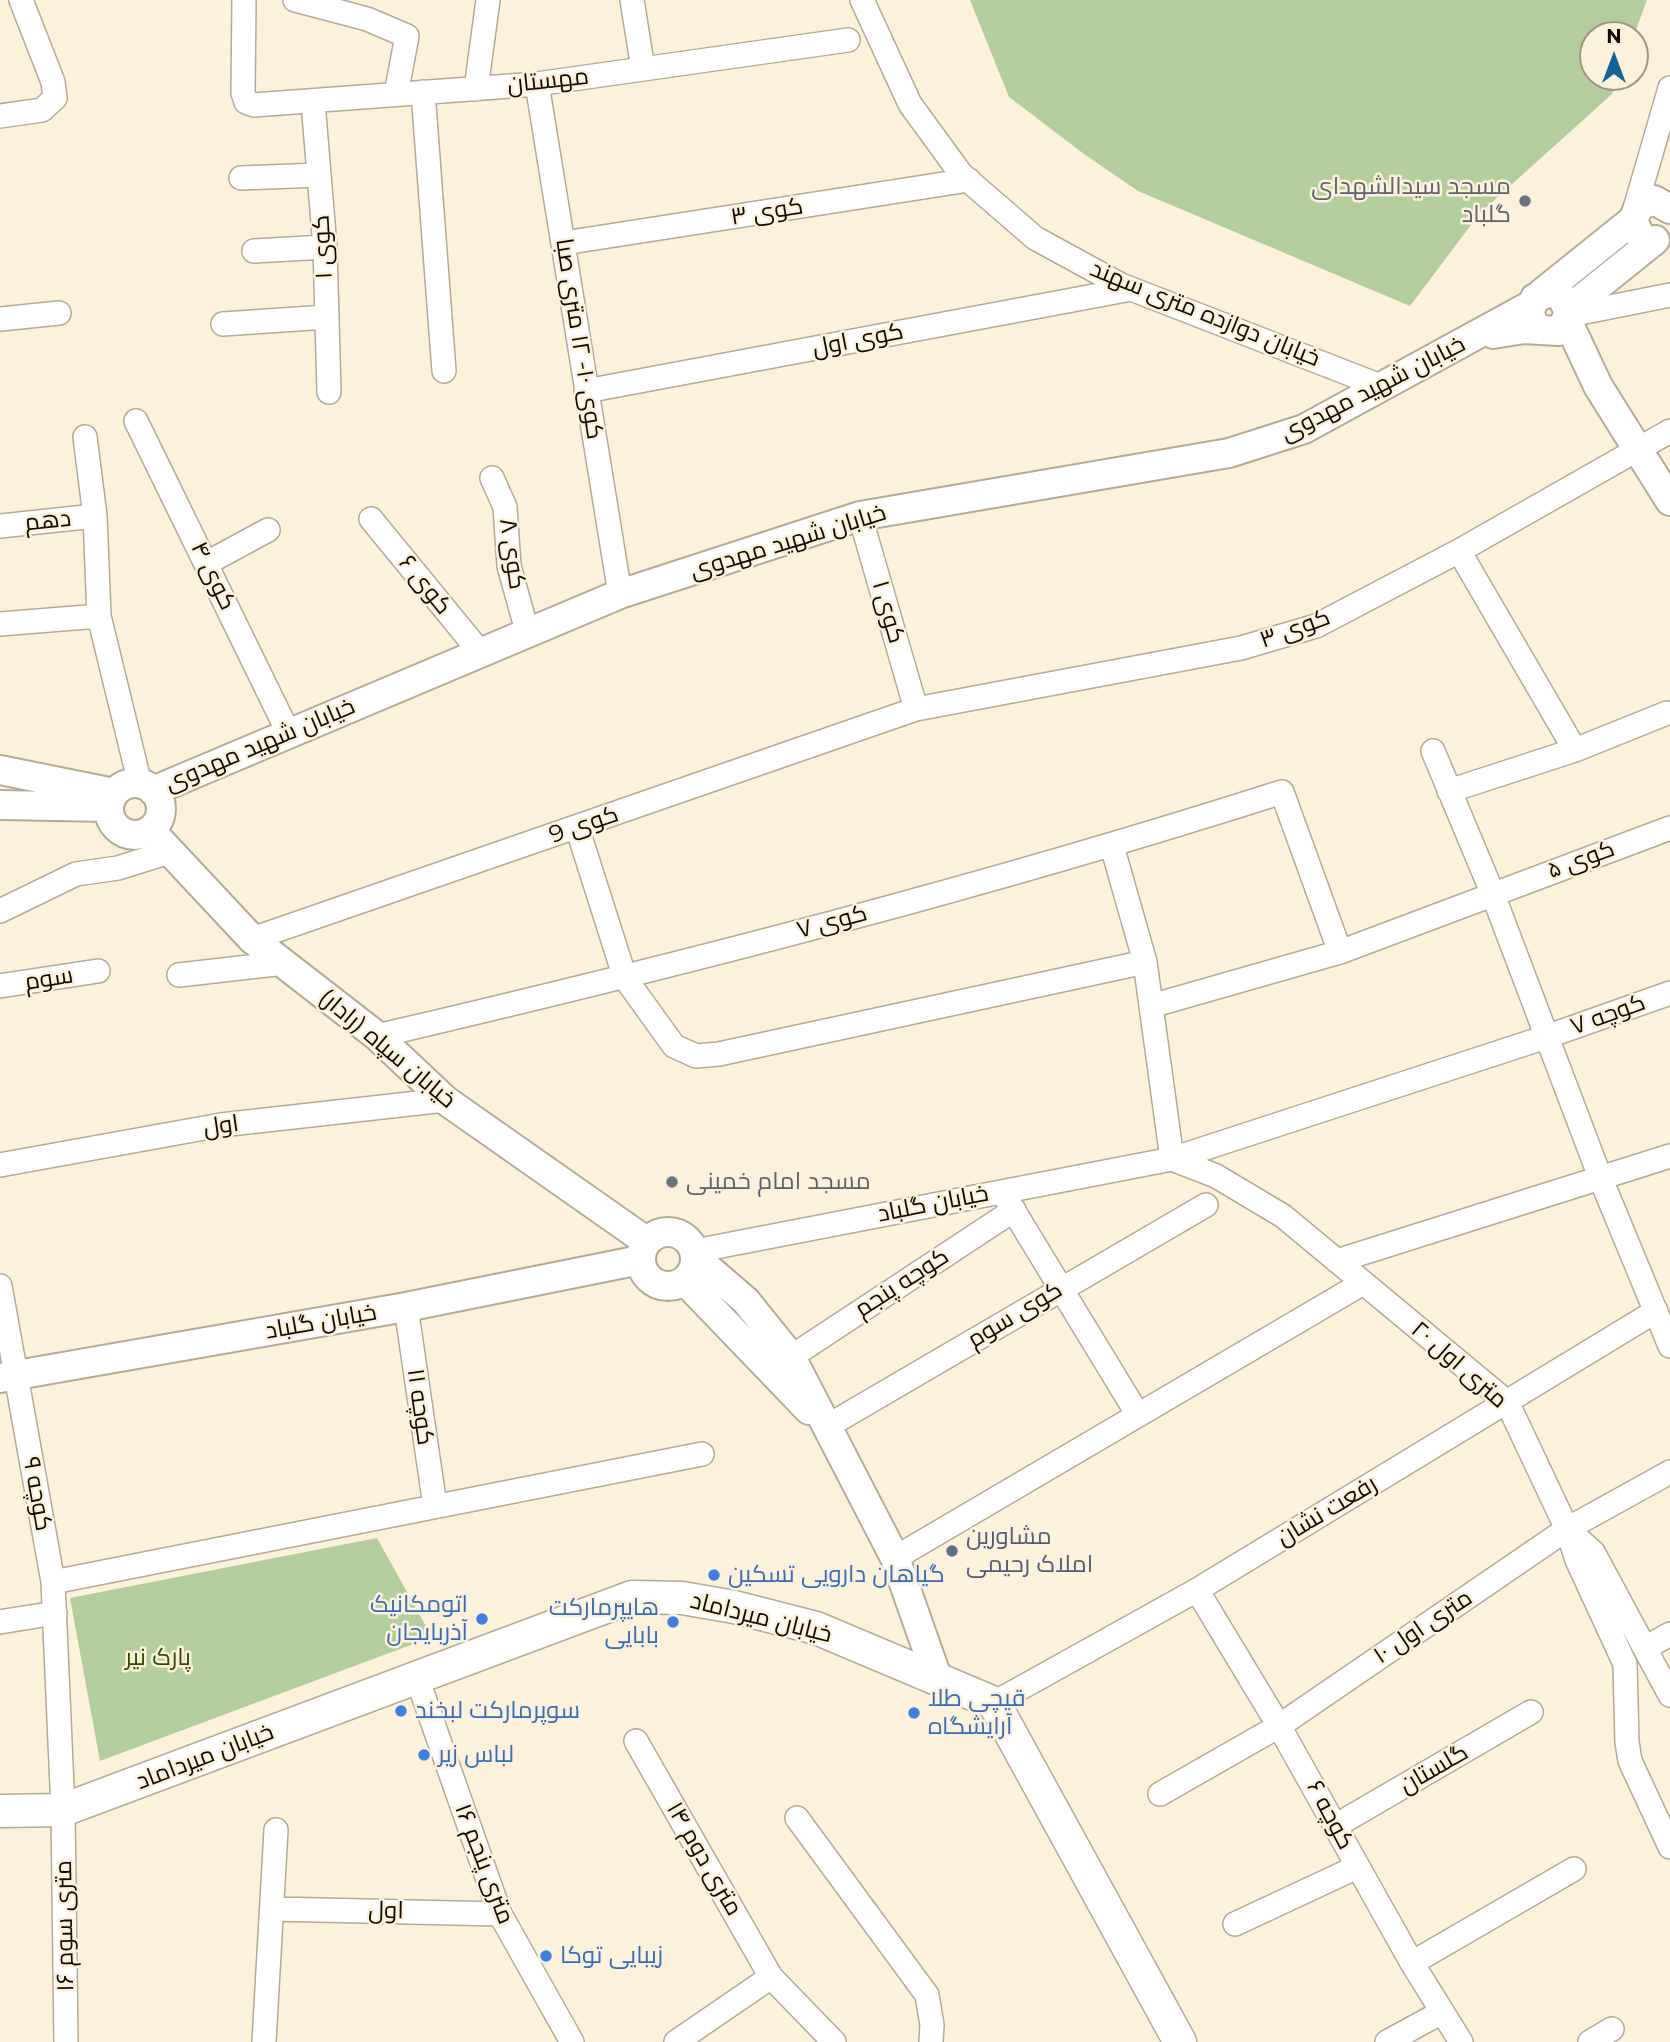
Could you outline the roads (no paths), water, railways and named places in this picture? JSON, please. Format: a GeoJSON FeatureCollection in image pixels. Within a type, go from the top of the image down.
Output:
{"type":"FeatureCollection","features":[{"type":"Feature","properties":{"kind":"main road","name":"خیابان میرداماد"},"geometry":{"type":"LineString","coordinates":[[0,1811],[63,1810],[632,1597],[682,1598],[734,1607],[816,1628],[994,1703]]}},
{"type":"Feature","properties":{"kind":"main road"},"geometry":{"type":"LineString","coordinates":[[994,1703],[1180,2042]]}},
{"type":"Feature","properties":{"kind":"street"},"geometry":{"type":"LineString","coordinates":[[0,116],[42,110],[55,98],[53,82],[21,0]]}},
{"type":"Feature","properties":{"kind":"street","name":"مهستان"},"geometry":{"type":"LineString","coordinates":[[244,0],[243,93],[246,102],[254,105],[537,85],[848,40]]}},
{"type":"Feature","properties":{"kind":"street"},"geometry":{"type":"LineString","coordinates":[[295,0],[369,9],[407,36],[396,94]]}},
{"type":"Feature","properties":{"kind":"street"},"geometry":{"type":"LineString","coordinates":[[477,89],[488,0]]}},
{"type":"Feature","properties":{"kind":"street"},"geometry":{"type":"LineString","coordinates":[[632,0],[643,69]]}},
{"type":"Feature","properties":{"kind":"street","name":"خیابان دوازده متری سهند"},"geometry":{"type":"LineString","coordinates":[[862,0],[910,104],[961,174],[1035,238],[1131,289],[1383,387]]}},
{"type":"Feature","properties":{"kind":"street","name":"کوی ۱۰- ۱۲ متری صبا"},"geometry":{"type":"LineString","coordinates":[[537,85],[620,594]]}},
{"type":"Feature","properties":{"kind":"street"},"geometry":{"type":"LineString","coordinates":[[1551,315],[1633,216],[1670,88]]}},
{"type":"Feature","properties":{"kind":"street"},"geometry":{"type":"LineString","coordinates":[[423,92],[444,371]]}},
{"type":"Feature","properties":{"kind":"street","name":"کوی ۱"},"geometry":{"type":"LineString","coordinates":[[313,102],[325,247],[329,392]]}},
{"type":"Feature","properties":{"kind":"street"},"geometry":{"type":"LineString","coordinates":[[1653,141],[1665,215]]}},
{"type":"Feature","properties":{"kind":"street"},"geometry":{"type":"LineString","coordinates":[[240,178],[319,175]]}},
{"type":"Feature","properties":{"kind":"street","name":"کوی ۳"},"geometry":{"type":"LineString","coordinates":[[564,243],[969,180]]}},
{"type":"Feature","properties":{"kind":"street"},"geometry":{"type":"LineString","coordinates":[[1633,216],[1640,236],[1665,215]]}},
{"type":"Feature","properties":{"kind":"street"},"geometry":{"type":"LineString","coordinates":[[1551,315],[1665,215]]}},
{"type":"Feature","properties":{"kind":"street"},"geometry":{"type":"LineString","coordinates":[[254,251],[325,247]]}},
{"type":"Feature","properties":{"kind":"street","name":"کوی اول"},"geometry":{"type":"LineString","coordinates":[[586,391],[1131,289]]}},
{"type":"Feature","properties":{"kind":"street"},"geometry":{"type":"LineString","coordinates":[[1551,315],[1670,295]]}},
{"type":"Feature","properties":{"kind":"street"},"geometry":{"type":"LineString","coordinates":[[0,319],[59,313]]}},
{"type":"Feature","properties":{"kind":"street"},"geometry":{"type":"LineString","coordinates":[[1551,315],[1670,500]]}},
{"type":"Feature","properties":{"kind":"street","name":"خیابان شهید مهدوی"},"geometry":{"type":"LineString","coordinates":[[147,787],[288,732],[620,594],[860,516],[1229,453],[1304,429],[1477,337],[1551,315]]}},
{"type":"Feature","properties":{"kind":"street"},"geometry":{"type":"LineString","coordinates":[[223,324],[327,317]]}},
{"type":"Feature","properties":{"kind":"street","name":"کوی ۴"},"geometry":{"type":"LineString","coordinates":[[136,421],[288,732]]}},
{"type":"Feature","properties":{"kind":"street","name":"کوی ۳"},"geometry":{"type":"LineString","coordinates":[[916,709],[1241,648],[1316,626],[1460,551],[1670,431]]}},
{"type":"Feature","properties":{"kind":"street"},"geometry":{"type":"LineString","coordinates":[[85,437],[95,516],[99,616],[147,787],[159,798],[160,816],[150,830],[143,834],[126,834],[113,824],[111,800]]}},
{"type":"Feature","properties":{"kind":"street","name":"کوی ۸"},"geometry":{"type":"LineString","coordinates":[[492,478],[505,507],[509,566],[527,631]]}},
{"type":"Feature","properties":{"kind":"street","name":"دهم"},"geometry":{"type":"LineString","coordinates":[[0,526],[95,516]]}},
{"type":"Feature","properties":{"kind":"street","name":"کوی ۱"},"geometry":{"type":"LineString","coordinates":[[860,516],[916,709]]}},
{"type":"Feature","properties":{"kind":"street","name":"کوی ۶"},"geometry":{"type":"LineString","coordinates":[[371,519],[480,652]]}},
{"type":"Feature","properties":{"kind":"street"},"geometry":{"type":"LineString","coordinates":[[207,563],[268,530]]}},
{"type":"Feature","properties":{"kind":"street"},"geometry":{"type":"LineString","coordinates":[[1460,551],[1575,750]]}},
{"type":"Feature","properties":{"kind":"street"},"geometry":{"type":"LineString","coordinates":[[0,624],[99,616]]}},
{"type":"Feature","properties":{"kind":"street","name":"کوی 9"},"geometry":{"type":"LineString","coordinates":[[252,939],[916,709]]}},
{"type":"Feature","properties":{"kind":"street"},"geometry":{"type":"LineString","coordinates":[[1448,791],[1575,750],[1667,713]]}},
{"type":"Feature","properties":{"kind":"street"},"geometry":{"type":"LineString","coordinates":[[1433,751],[1492,892],[1600,1177],[1670,1346]]}},
{"type":"Feature","properties":{"kind":"street"},"geometry":{"type":"LineString","coordinates":[[0,770],[111,800]]}},
{"type":"Feature","properties":{"kind":"street"},"geometry":{"type":"LineString","coordinates":[[0,805],[111,800],[125,785],[147,787]]}},
{"type":"Feature","properties":{"kind":"street","name":"کوی ۷"},"geometry":{"type":"LineString","coordinates":[[377,1036],[625,978],[1112,846],[1282,792],[1340,952]]}},
{"type":"Feature","properties":{"kind":"street"},"geometry":{"type":"LineString","coordinates":[[577,827],[625,978],[674,1046],[696,1056],[719,1054],[1145,962]]}},
{"type":"Feature","properties":{"kind":"street","name":"کوی ۵"},"geometry":{"type":"LineString","coordinates":[[1151,1006],[1340,952],[1492,892],[1670,828]]}},
{"type":"Feature","properties":{"kind":"street","name":"خیابان سپاه (رادار)"},"geometry":{"type":"LineString","coordinates":[[150,830],[252,939],[377,1036],[445,1100],[643,1251]]}},
{"type":"Feature","properties":{"kind":"street"},"geometry":{"type":"LineString","coordinates":[[1112,846],[1145,962],[1172,1159]]}},
{"type":"Feature","properties":{"kind":"street"},"geometry":{"type":"LineString","coordinates":[[0,911],[76,874],[118,868],[169,852]]}},
{"type":"Feature","properties":{"kind":"street"},"geometry":{"type":"LineString","coordinates":[[179,975],[284,963]]}},
{"type":"Feature","properties":{"kind":"street","name":"سوم"},"geometry":{"type":"LineString","coordinates":[[0,986],[98,971]]}},
{"type":"Feature","properties":{"kind":"street","name":"کوچه ۷"},"geometry":{"type":"LineString","coordinates":[[1172,1159],[1546,1037],[1670,993]]}},
{"type":"Feature","properties":{"kind":"street","name":"اول"},"geometry":{"type":"LineString","coordinates":[[0,1165],[221,1125],[445,1100]]}},
{"type":"Feature","properties":{"kind":"street"},"geometry":{"type":"LineString","coordinates":[[1337,1261],[1670,1156]]}},
{"type":"Feature","properties":{"kind":"street","name":"خیابان گلباد"},"geometry":{"type":"LineString","coordinates":[[692,1263],[1000,1190],[1172,1159]]}},
{"type":"Feature","properties":{"kind":"street","name":"۲۰ متری اول"},"geometry":{"type":"LineString","coordinates":[[1172,1159],[1216,1176],[1283,1216],[1507,1402],[1567,1529],[1593,1552],[1647,1647],[1670,1695]]}},
{"type":"Feature","properties":{"kind":"street"},"geometry":{"type":"LineString","coordinates":[[1000,1190],[1138,1415]]}},
{"type":"Feature","properties":{"kind":"street","name":"کوی سوم"},"geometry":{"type":"LineString","coordinates":[[826,1427],[1061,1287],[1206,1205]]}},
{"type":"Feature","properties":{"kind":"street","name":"کوچه پنجم"},"geometry":{"type":"LineString","coordinates":[[791,1357],[1014,1210]]}},
{"type":"Feature","properties":{"kind":"street"},"geometry":{"type":"LineString","coordinates":[[692,1263],[674,1286],[662,1286],[643,1272],[643,1251],[656,1234],[667,1231],[679,1233],[689,1240],[692,1263],[826,1427]]}},
{"type":"Feature","properties":{"kind":"street","name":"خیابان گلباد"},"geometry":{"type":"LineString","coordinates":[[8,1377],[406,1307],[643,1251]]}},
{"type":"Feature","properties":{"kind":"street"},"geometry":{"type":"LineString","coordinates":[[692,1263],[746,1301],[791,1357],[895,1558],[939,1680]]}},
{"type":"Feature","properties":{"kind":"street"},"geometry":{"type":"LineString","coordinates":[[895,1558],[1363,1283]]}},
{"type":"Feature","properties":{"kind":"street"},"geometry":{"type":"LineString","coordinates":[[0,1286],[8,1377]]}},
{"type":"Feature","properties":{"kind":"street","name":"کوچه ۱۱"},"geometry":{"type":"LineString","coordinates":[[406,1307],[435,1506]]}},
{"type":"Feature","properties":{"kind":"street","name":"رفعت نشان"},"geometry":{"type":"LineString","coordinates":[[994,1703],[1196,1590],[1656,1311]]}},
{"type":"Feature","properties":{"kind":"street","name":"کوچه ۹"},"geometry":{"type":"LineString","coordinates":[[8,1377],[53,1582],[55,1614]]}},
{"type":"Feature","properties":{"kind":"street"},"geometry":{"type":"LineString","coordinates":[[53,1582],[702,1454]]}},
{"type":"Feature","properties":{"kind":"street","name":"۱۰ متری اول"},"geometry":{"type":"LineString","coordinates":[[1160,1794],[1279,1726],[1567,1529],[1670,1472]]}},
{"type":"Feature","properties":{"kind":"street"},"geometry":{"type":"LineString","coordinates":[[1567,1529],[1577,1560],[1625,1664],[1630,1761],[1668,1838]]}},
{"type":"Feature","properties":{"kind":"street","name":"کوچه ۶"},"geometry":{"type":"LineString","coordinates":[[1196,1590],[1279,1726],[1337,1825],[1357,1867],[1412,1963],[1461,2042]]}},
{"type":"Feature","properties":{"kind":"street"},"geometry":{"type":"LineString","coordinates":[[0,1622],[55,1614]]}},
{"type":"Feature","properties":{"kind":"street","name":"۱۶ متری سوم"},"geometry":{"type":"LineString","coordinates":[[55,1614],[63,1810],[66,2042]]}},
{"type":"Feature","properties":{"kind":"street"},"geometry":{"type":"LineString","coordinates":[[1647,1647],[1670,1634]]}},
{"type":"Feature","properties":{"kind":"street","name":"۱۶ متری پنجم"},"geometry":{"type":"LineString","coordinates":[[417,1678],[500,1914],[572,2042]]}},
{"type":"Feature","properties":{"kind":"street","name":"گلستان"},"geometry":{"type":"LineString","coordinates":[[1337,1825],[1531,1712]]}},
{"type":"Feature","properties":{"kind":"street","name":"۱۴ متری دوم"},"geometry":{"type":"LineString","coordinates":[[636,1741],[771,1977],[834,2042]]}},
{"type":"Feature","properties":{"kind":"street"},"geometry":{"type":"LineString","coordinates":[[797,1818],[927,1995],[932,2025],[931,2042]]}},
{"type":"Feature","properties":{"kind":"street"},"geometry":{"type":"LineString","coordinates":[[264,2042],[276,1829]]}},
{"type":"Feature","properties":{"kind":"street"},"geometry":{"type":"LineString","coordinates":[[1235,1924],[1357,1867]]}},
{"type":"Feature","properties":{"kind":"street"},"geometry":{"type":"LineString","coordinates":[[1412,1963],[1574,1869]]}},
{"type":"Feature","properties":{"kind":"street","name":"اول"},"geometry":{"type":"LineString","coordinates":[[272,1909],[500,1914]]}},
{"type":"Feature","properties":{"kind":"street"},"geometry":{"type":"LineString","coordinates":[[676,2042],[771,1977]]}},
{"type":"Feature","properties":{"kind":"street"},"geometry":{"type":"LineString","coordinates":[[1387,2042],[1442,2012]]}},
{"type":"Feature","properties":{"kind":"street"},"geometry":{"type":"LineString","coordinates":[[1590,2042],[1612,2029]]}},
{"type":"Feature","properties":{"kind":"place","name":"مسجد سیدالشهدای گلباد"},"geometry":{"type":"Point","coordinates":[1525,201]}},
{"type":"Feature","properties":{"kind":"place","name":"مسجد امام خمینی"},"geometry":{"type":"Point","coordinates":[672,1182]}},
{"type":"Feature","properties":{"kind":"place","name":"مشاورین املاک رحیمی"},"geometry":{"type":"Point","coordinates":[952,1551]}},
{"type":"Feature","properties":{"kind":"place","name":"گیاهان دارویی تسکین"},"geometry":{"type":"Point","coordinates":[714,1575]}},
{"type":"Feature","properties":{"kind":"place","name":"اتومکانیک آذربایجان"},"geometry":{"type":"Point","coordinates":[482,1619]}},
{"type":"Feature","properties":{"kind":"place","name":"هایپرمارکت بابایی"},"geometry":{"type":"Point","coordinates":[673,1622]}},
{"type":"Feature","properties":{"kind":"place","name":"سوپرمارکت لبخند"},"geometry":{"type":"Point","coordinates":[401,1711]}},
{"type":"Feature","properties":{"kind":"place","name":"قیچی طلا آرایشگاه"},"geometry":{"type":"Point","coordinates":[914,1713]}},
{"type":"Feature","properties":{"kind":"place","name":"لباس زیر"},"geometry":{"type":"Point","coordinates":[424,1755]}},
{"type":"Feature","properties":{"kind":"place","name":"زیبایی توکا"},"geometry":{"type":"Point","coordinates":[546,1956]}},
{"type":"Feature","properties":{"kind":"park label","name":"پارک نیر"},"geometry":{"type":"Point","coordinates":[158,1658]}}]}
